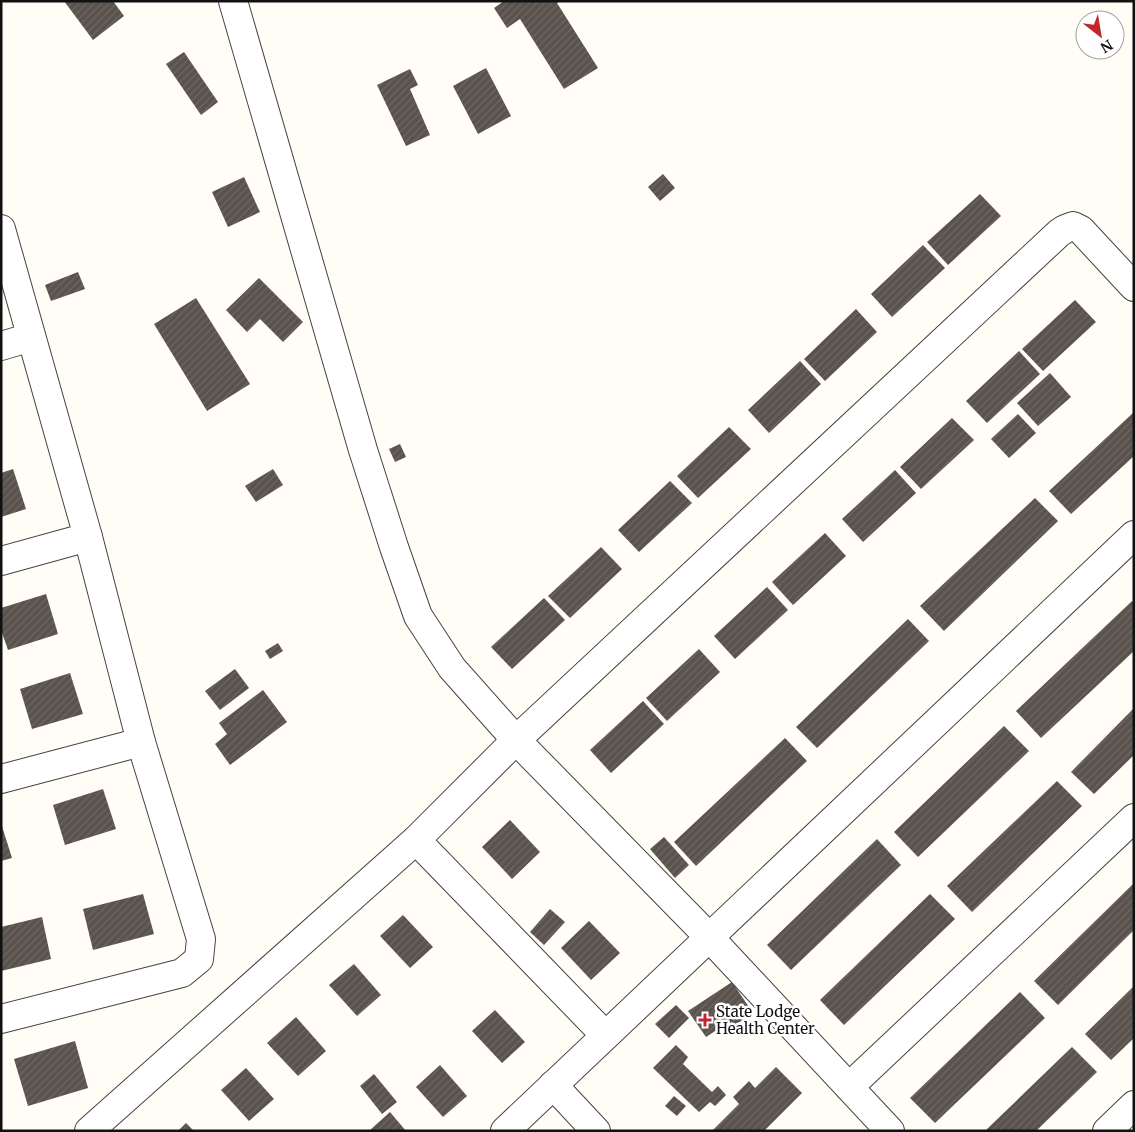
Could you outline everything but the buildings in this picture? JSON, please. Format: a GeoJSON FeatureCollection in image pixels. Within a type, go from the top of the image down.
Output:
{"type":"FeatureCollection","features":[{"type":"Feature","properties":{"kind":"street"},"geometry":{"type":"LineString","coordinates":[[232,1],[363,450],[418,616],[452,668],[516,740],[709,937],[890,1131]]}},
{"type":"Feature","properties":{"kind":"street"},"geometry":{"type":"LineString","coordinates":[[89,1131],[416,840],[516,740],[1065,228],[1073,226],[1081,230],[1134,287]]}},
{"type":"Feature","properties":{"kind":"street"},"geometry":{"type":"LineString","coordinates":[[1,229],[88,537],[141,742],[201,940],[199,959],[182,973],[1,1018]]}},
{"type":"Feature","properties":{"kind":"street"},"geometry":{"type":"LineString","coordinates":[[1,346],[31,337]]}},
{"type":"Feature","properties":{"kind":"street"},"geometry":{"type":"LineString","coordinates":[[504,1131],[1134,534]]}},
{"type":"Feature","properties":{"kind":"street"},"geometry":{"type":"LineString","coordinates":[[1,561],[88,537]]}},
{"type":"Feature","properties":{"kind":"street"},"geometry":{"type":"LineString","coordinates":[[1,779],[141,742]]}},
{"type":"Feature","properties":{"kind":"street"},"geometry":{"type":"LineString","coordinates":[[849,1087],[1134,818]]}},
{"type":"Feature","properties":{"kind":"street"},"geometry":{"type":"LineString","coordinates":[[416,840],[605,1035]]}},
{"type":"Feature","properties":{"kind":"street"},"geometry":{"type":"LineString","coordinates":[[553,1085],[596,1131]]}},
{"type":"Feature","properties":{"kind":"street"},"geometry":{"type":"LineString","coordinates":[[1107,1131],[1134,1105]]}},
{"type":"Feature","properties":{"kind":"place","name":"State Lodge Health Center"},"geometry":{"type":"Point","coordinates":[705,1020]}}]}
